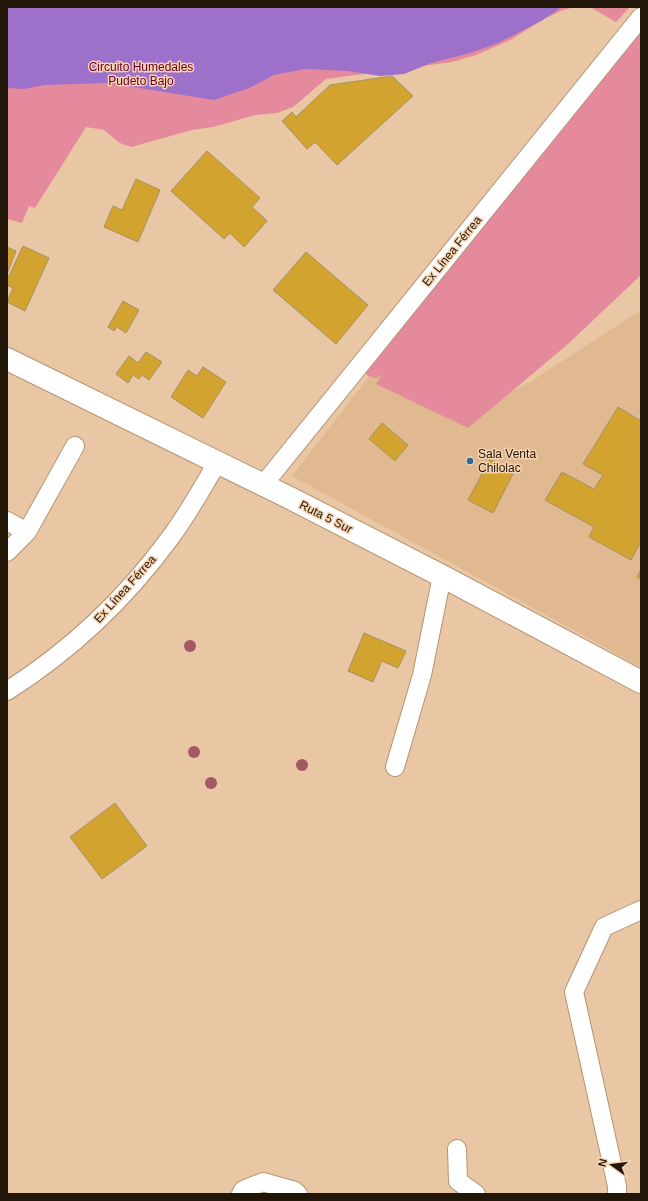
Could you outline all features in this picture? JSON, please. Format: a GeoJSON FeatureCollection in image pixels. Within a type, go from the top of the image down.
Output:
{"type":"FeatureCollection","features":[{"type":"Feature","properties":{"kind":"highway","name":"Ruta 5 Sur"},"geometry":{"type":"LineString","coordinates":[[7,359],[263,485],[442,576],[641,682]]}},
{"type":"Feature","properties":{"kind":"street","name":"Ex Línea Férrea"},"geometry":{"type":"LineString","coordinates":[[263,485],[641,17]]}},
{"type":"Feature","properties":{"kind":"street"},"geometry":{"type":"LineString","coordinates":[[7,552],[27,532],[74,446]]}},
{"type":"Feature","properties":{"kind":"street","name":"Ex Línea Férrea"},"geometry":{"type":"LineString","coordinates":[[7,692],[54,658],[84,633],[112,606],[142,573],[170,538],[195,501],[217,463]]}},
{"type":"Feature","properties":{"kind":"street"},"geometry":{"type":"LineString","coordinates":[[7,521],[27,532]]}},
{"type":"Feature","properties":{"kind":"street"},"geometry":{"type":"LineString","coordinates":[[395,767],[422,675],[442,576]]}},
{"type":"Feature","properties":{"kind":"street"},"geometry":{"type":"LineString","coordinates":[[617,1194],[617,1186],[574,992],[604,927],[641,910]]}},
{"type":"Feature","properties":{"kind":"street"},"geometry":{"type":"LineString","coordinates":[[457,1149],[458,1181],[476,1194]]}},
{"type":"Feature","properties":{"kind":"street"},"geometry":{"type":"LineString","coordinates":[[241,1194],[243,1190],[263,1182],[295,1191],[298,1194]]}},
{"type":"Feature","properties":{"kind":"shaded area","name":"Circuito Humedales Pudeto Bajo"},"geometry":{"type":"Polygon","coordinates":[[[7,7],[562,7],[541,21],[498,43],[470,53],[431,63],[404,74],[380,76],[348,71],[305,69],[274,75],[249,88],[214,100],[108,83],[44,85],[24,89],[7,88],[7,7]]]}},
{"type":"Feature","properties":{"kind":"shaded area"},"geometry":{"type":"Polygon","coordinates":[[[641,310],[641,667],[292,476],[387,353],[480,408],[530,382],[641,310]]]}},
{"type":"Feature","properties":{"kind":"green space","name":"Circuito Humedales Pudeto Bajo"},"geometry":{"type":"Polygon","coordinates":[[[7,7],[575,7],[563,10],[544,19],[512,39],[476,55],[452,62],[326,79],[293,107],[277,113],[255,115],[213,127],[192,130],[131,147],[120,143],[104,130],[86,127],[35,208],[29,206],[22,223],[7,219],[7,7]]]}},
{"type":"Feature","properties":{"kind":"green space"},"geometry":{"type":"Polygon","coordinates":[[[590,7],[630,7],[616,22],[590,7]]]}},
{"type":"Feature","properties":{"kind":"green space"},"geometry":{"type":"Polygon","coordinates":[[[641,30],[641,275],[568,344],[468,428],[376,384],[382,375],[376,378],[368,376],[361,368],[641,30]]]}},
{"type":"Feature","properties":{"kind":"building"},"geometry":{"type":"Polygon","coordinates":[[[392,76],[413,96],[337,165],[315,142],[307,149],[282,121],[292,112],[296,117],[330,85],[392,76]]]}},
{"type":"Feature","properties":{"kind":"building"},"geometry":{"type":"Polygon","coordinates":[[[207,151],[260,198],[252,207],[267,221],[244,247],[230,233],[224,239],[171,191],[207,151]]]}},
{"type":"Feature","properties":{"kind":"building"},"geometry":{"type":"Polygon","coordinates":[[[136,179],[160,190],[138,242],[104,227],[113,206],[122,210],[136,179]]]}},
{"type":"Feature","properties":{"kind":"building"},"geometry":{"type":"Polygon","coordinates":[[[23,246],[49,258],[25,311],[7,302],[13,288],[7,285],[7,280],[23,246]]]}},
{"type":"Feature","properties":{"kind":"building"},"geometry":{"type":"Polygon","coordinates":[[[7,247],[16,251],[7,274],[7,247]]]}},
{"type":"Feature","properties":{"kind":"building"},"geometry":{"type":"Polygon","coordinates":[[[306,252],[368,305],[336,344],[273,290],[306,252]]]}},
{"type":"Feature","properties":{"kind":"building"},"geometry":{"type":"Polygon","coordinates":[[[123,301],[139,310],[126,333],[117,327],[114,331],[108,327],[123,301]]]}},
{"type":"Feature","properties":{"kind":"building"},"geometry":{"type":"Polygon","coordinates":[[[146,352],[162,362],[149,380],[142,375],[139,379],[133,375],[128,383],[116,374],[129,356],[138,363],[146,352]]]}},
{"type":"Feature","properties":{"kind":"building"},"geometry":{"type":"Polygon","coordinates":[[[203,367],[226,382],[203,418],[171,397],[188,370],[197,376],[203,367]]]}},
{"type":"Feature","properties":{"kind":"building"},"geometry":{"type":"Polygon","coordinates":[[[618,407],[641,421],[641,546],[639,545],[631,560],[589,537],[594,527],[545,500],[562,472],[594,489],[603,475],[583,464],[618,407]]]}},
{"type":"Feature","properties":{"kind":"building"},"geometry":{"type":"Polygon","coordinates":[[[382,423],[408,445],[395,461],[369,439],[382,423]]]}},
{"type":"Feature","properties":{"kind":"building"},"geometry":{"type":"Polygon","coordinates":[[[490,459],[514,472],[493,513],[468,500],[490,459]]]}},
{"type":"Feature","properties":{"kind":"building"},"geometry":{"type":"Polygon","coordinates":[[[641,570],[641,579],[637,577],[641,570]]]}},
{"type":"Feature","properties":{"kind":"building"},"geometry":{"type":"Polygon","coordinates":[[[364,633],[406,651],[398,668],[382,661],[373,682],[348,671],[364,633]]]}},
{"type":"Feature","properties":{"kind":"building"},"geometry":{"type":"Polygon","coordinates":[[[115,803],[147,846],[102,879],[70,837],[115,803]]]}},
{"type":"Feature","properties":{"kind":"place","name":"Sala Venta Chilolac"},"geometry":{"type":"Point","coordinates":[470,461]}}]}
